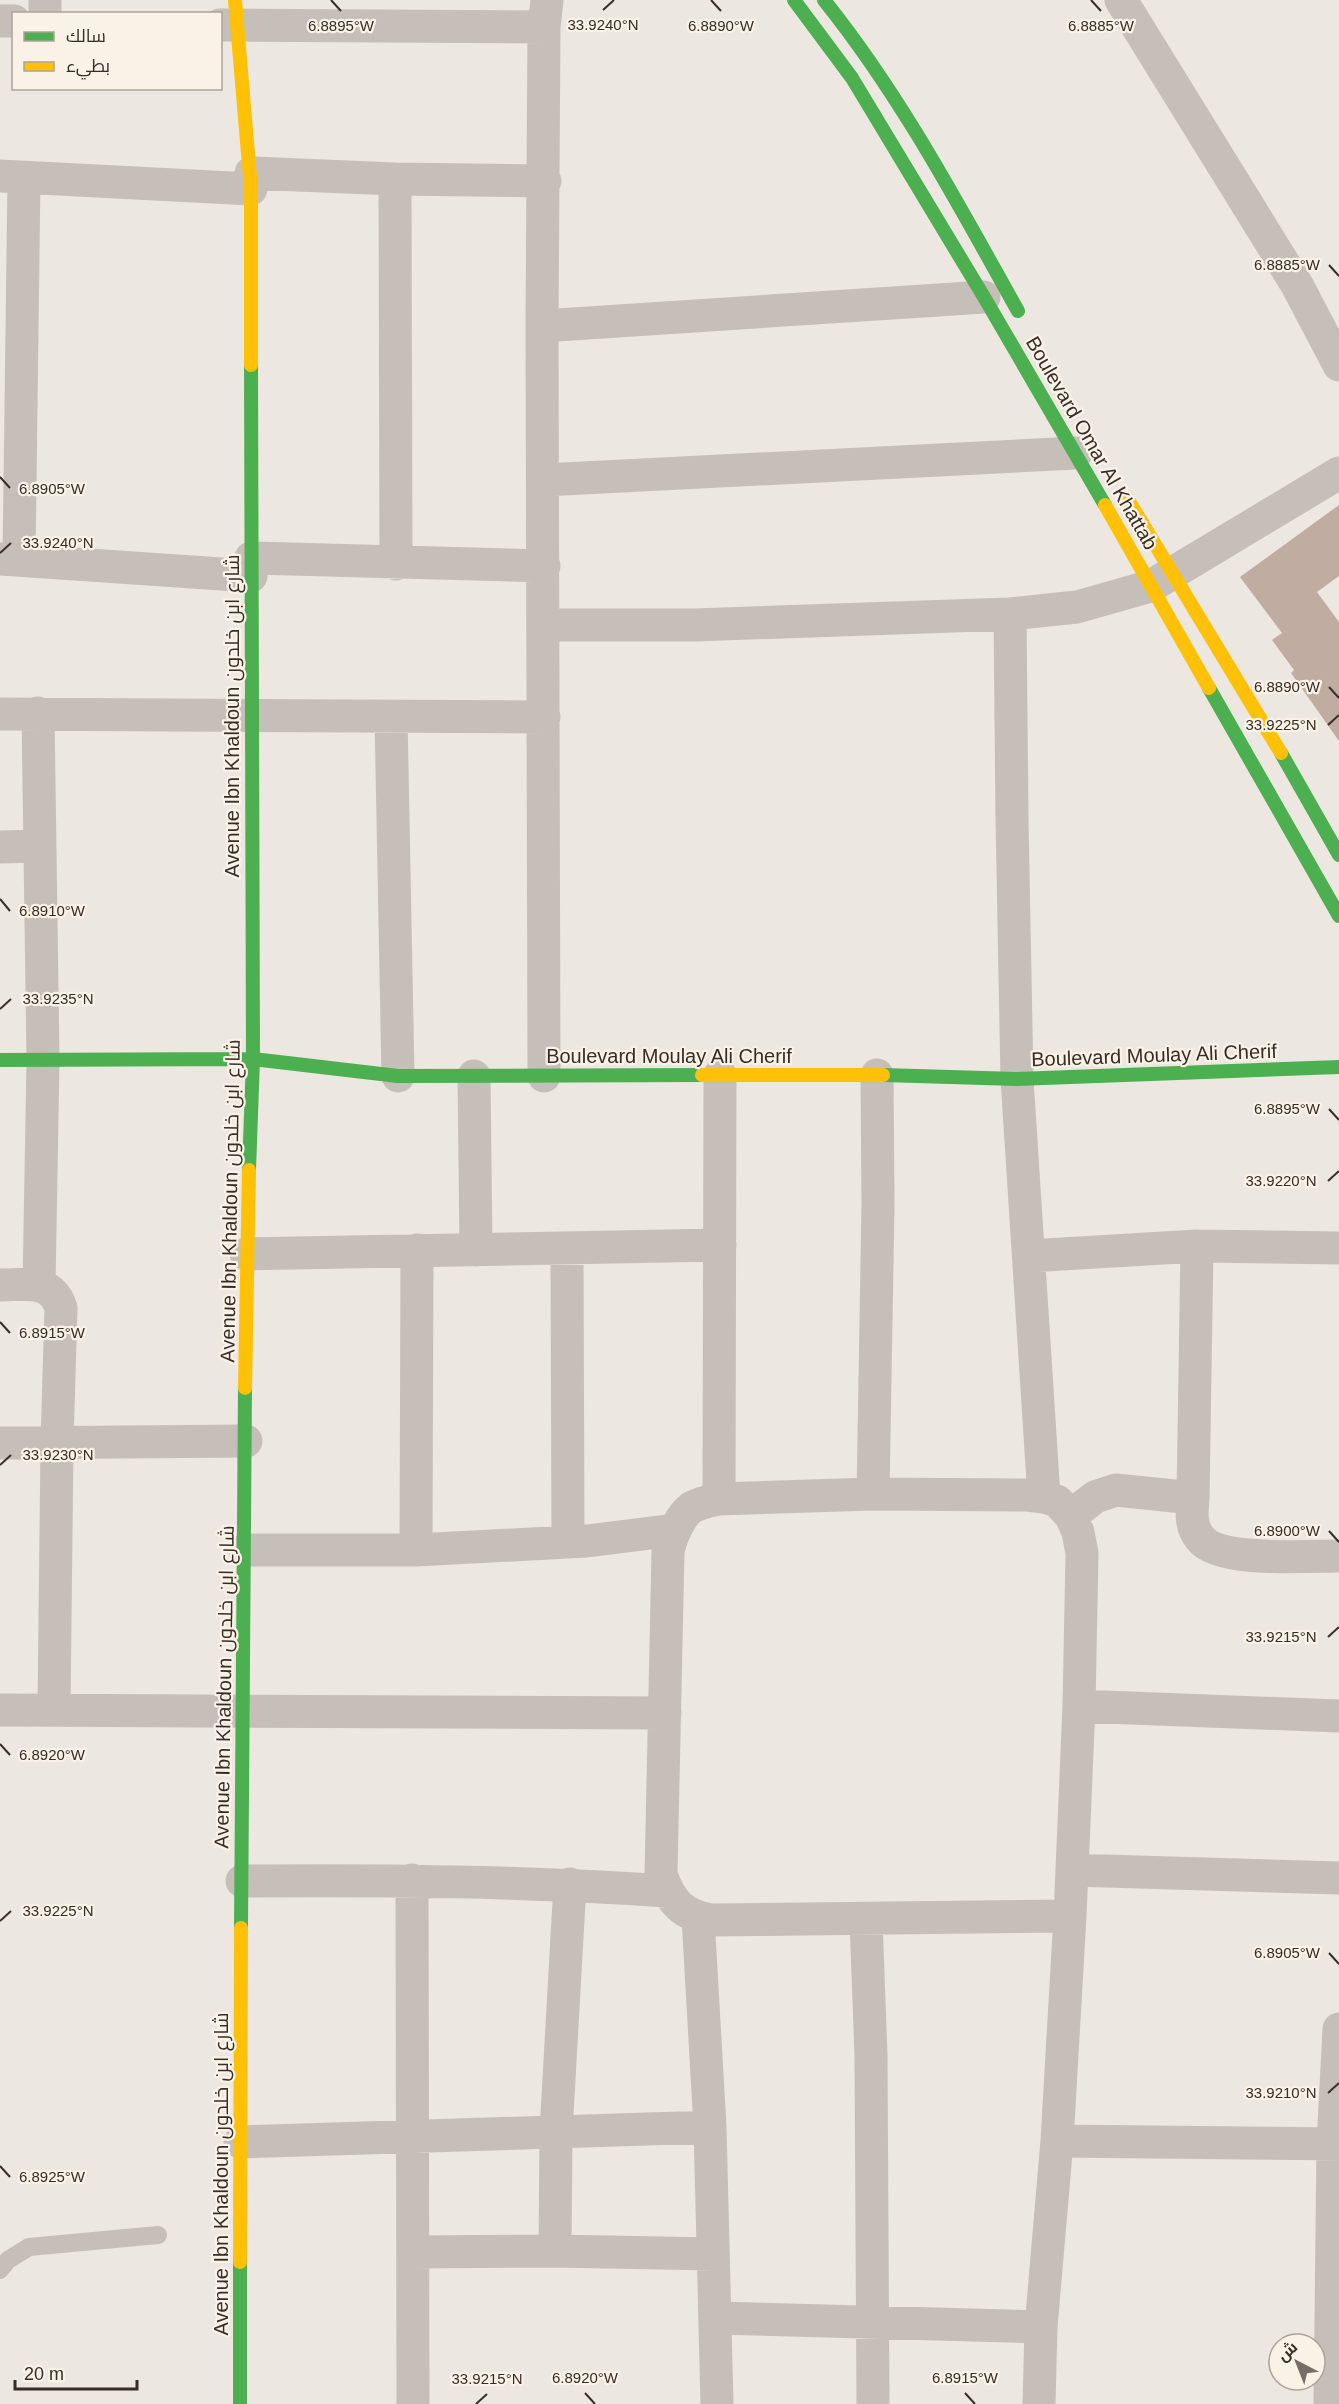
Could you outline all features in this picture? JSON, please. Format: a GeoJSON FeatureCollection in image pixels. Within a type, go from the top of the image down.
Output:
{"type":"FeatureCollection","features":[{"type":"Feature","properties":{"kind":"street","name":"Boulevard Omar Al Khattab"},"geometry":{"type":"LineString","coordinates":[[794,0],[852,78],[1076,453],[1297,780],[1339,855]]}},
{"type":"Feature","properties":{"kind":"street","name":"Boulevard Omar Al Khattab"},"geometry":{"type":"LineString","coordinates":[[824,0],[856,37],[891,88],[950,187],[1027,326]]}},
{"type":"Feature","properties":{"kind":"street"},"geometry":{"type":"LineString","coordinates":[[1121,0],[1297,285],[1339,365]]}},
{"type":"Feature","properties":{"kind":"street"},"geometry":{"type":"LineString","coordinates":[[230,16],[546,14],[542,326],[544,1076]]}},
{"type":"Feature","properties":{"kind":"street","name":"Avenue Ibn Khaldoun شارع ابن خلدون"},"geometry":{"type":"LineString","coordinates":[[230,16],[251,181],[253,1059],[246,1254],[240,2404]]}},
{"type":"Feature","properties":{"kind":"street"},"geometry":{"type":"LineString","coordinates":[[544,181],[396,179],[251,181],[12,177],[10,559],[251,567],[396,564],[544,566]]}},
{"type":"Feature","properties":{"kind":"street"},"geometry":{"type":"LineString","coordinates":[[396,179],[396,564]]}},
{"type":"Feature","properties":{"kind":"street"},"geometry":{"type":"LineString","coordinates":[[542,326],[984,297]]}},
{"type":"Feature","properties":{"kind":"street"},"geometry":{"type":"LineString","coordinates":[[544,480],[1076,453]]}},
{"type":"Feature","properties":{"kind":"street"},"geometry":{"type":"LineString","coordinates":[[544,625],[694,625],[1010,614],[1077,607],[1161,580],[1339,473]]}},
{"type":"Feature","properties":{"kind":"street","name":"Boulevard Omar Al Khattab"},"geometry":{"type":"LineString","coordinates":[[1117,481],[1161,580],[1339,916]]}},
{"type":"Feature","properties":{"kind":"street"},"geometry":{"type":"LineString","coordinates":[[1010,614],[1017,1079],[1044,1497]]}},
{"type":"Feature","properties":{"kind":"street"},"geometry":{"type":"LineString","coordinates":[[38,713],[43,1060],[39,1286]]}},
{"type":"Feature","properties":{"kind":"street"},"geometry":{"type":"LineString","coordinates":[[0,714],[544,717]]}},
{"type":"Feature","properties":{"kind":"street"},"geometry":{"type":"LineString","coordinates":[[391,717],[398,1076]]}},
{"type":"Feature","properties":{"kind":"street"},"geometry":{"type":"LineString","coordinates":[[0,847],[39,846]]}},
{"type":"Feature","properties":{"kind":"street","name":"Boulevard Moulay Ali Cherif"},"geometry":{"type":"LineString","coordinates":[[0,1060],[253,1059],[398,1076],[720,1075],[1017,1079],[1339,1067]]}},
{"type":"Feature","properties":{"kind":"street"},"geometry":{"type":"LineString","coordinates":[[719,1499],[720,1075]]}},
{"type":"Feature","properties":{"kind":"street"},"geometry":{"type":"LineString","coordinates":[[474,1076],[476,1250]]}},
{"type":"Feature","properties":{"kind":"street"},"geometry":{"type":"LineString","coordinates":[[873,1494],[878,1205],[877,1076]]}},
{"type":"Feature","properties":{"kind":"street"},"geometry":{"type":"LineString","coordinates":[[246,1254],[720,1245]]}},
{"type":"Feature","properties":{"kind":"street"},"geometry":{"type":"LineString","coordinates":[[1029,1256],[1197,1246],[1339,1248]]}},
{"type":"Feature","properties":{"kind":"street"},"geometry":{"type":"LineString","coordinates":[[1197,1246],[1192,1522],[1200,1539],[1220,1551],[1264,1556],[1339,1556]]}},
{"type":"Feature","properties":{"kind":"street"},"geometry":{"type":"LineString","coordinates":[[567,1248],[568,1542]]}},
{"type":"Feature","properties":{"kind":"street"},"geometry":{"type":"LineString","coordinates":[[416,1550],[417,1250]]}},
{"type":"Feature","properties":{"kind":"street"},"geometry":{"type":"LineString","coordinates":[[0,1285],[39,1286],[54,1293],[61,1308],[54,1710]]}},
{"type":"Feature","properties":{"kind":"street"},"geometry":{"type":"LineString","coordinates":[[0,1443],[246,1441]]}},
{"type":"Feature","properties":{"kind":"street"},"geometry":{"type":"LineString","coordinates":[[1071,1516],[1095,1497],[1116,1490],[1193,1498]]}},
{"type":"Feature","properties":{"kind":"street"},"geometry":{"type":"LineString","coordinates":[[1045,2404],[1039,2404],[1041,2327],[1057,2141],[1070,1916],[1079,1706],[1082,1553],[1078,1532],[1071,1516],[1057,1501],[1027,1495],[873,1494],[719,1499],[704,1502],[689,1509],[669,1542],[668,1552],[661,1874],[667,1891],[675,1902],[698,1917],[711,1920],[1070,1916]]}},
{"type":"Feature","properties":{"kind":"street"},"geometry":{"type":"LineString","coordinates":[[245,1550],[416,1550],[568,1542],[675,1530]]}},
{"type":"Feature","properties":{"kind":"street"},"geometry":{"type":"LineString","coordinates":[[1079,1706],[1339,1716]]}},
{"type":"Feature","properties":{"kind":"street"},"geometry":{"type":"LineString","coordinates":[[0,1710],[664,1713]]}},
{"type":"Feature","properties":{"kind":"street"},"geometry":{"type":"LineString","coordinates":[[1072,1870],[1339,1878]]}},
{"type":"Feature","properties":{"kind":"street"},"geometry":{"type":"LineString","coordinates":[[242,1881],[412,1880],[570,1884],[667,1891]]}},
{"type":"Feature","properties":{"kind":"street"},"geometry":{"type":"LineString","coordinates":[[412,1880],[413,2404]]}},
{"type":"Feature","properties":{"kind":"street"},"geometry":{"type":"LineString","coordinates":[[555,2251],[556,2132],[570,1884]]}},
{"type":"Feature","properties":{"kind":"street"},"geometry":{"type":"LineString","coordinates":[[698,1917],[710,2127],[717,2404]]}},
{"type":"Feature","properties":{"kind":"street"},"geometry":{"type":"LineString","coordinates":[[866,1920],[871,2055],[873,2404]]}},
{"type":"Feature","properties":{"kind":"street"},"geometry":{"type":"LineString","coordinates":[[1329,2404],[1339,2029]]}},
{"type":"Feature","properties":{"kind":"street"},"geometry":{"type":"LineString","coordinates":[[240,2142],[710,2127]]}},
{"type":"Feature","properties":{"kind":"street"},"geometry":{"type":"LineString","coordinates":[[1057,2141],[1336,2144]]}},
{"type":"Feature","properties":{"kind":"street"},"geometry":{"type":"LineString","coordinates":[[413,2252],[555,2251],[713,2254]]}},
{"type":"Feature","properties":{"kind":"street"},"geometry":{"type":"LineString","coordinates":[[715,2318],[1041,2327]]}},
{"type":"Feature","properties":{"kind":"lane"},"geometry":{"type":"LineString","coordinates":[[0,2270],[8,2260],[29,2247],[158,2235]]}},
{"type":"Feature","properties":{"kind":"building"},"geometry":{"type":"Polygon","coordinates":[[[1339,505],[1339,576],[1317,592],[1339,622],[1339,741],[1291,673],[1294,670],[1272,640],[1282,633],[1240,577],[1339,505]]]}},
{"type":"Feature","properties":{"kind":"traffic: fast"},"geometry":{"type":"LineString","coordinates":[[794,0],[852,78],[984,297],[1105,505]]}},
{"type":"Feature","properties":{"kind":"traffic: fast"},"geometry":{"type":"LineString","coordinates":[[824,0],[903,112],[951,191],[1018,311]]}},
{"type":"Feature","properties":{"kind":"traffic: fast"},"geometry":{"type":"LineString","coordinates":[[249,1170],[253,1059],[251,365]]}},
{"type":"Feature","properties":{"kind":"traffic: fast"},"geometry":{"type":"LineString","coordinates":[[1209,688],[1339,916]]}},
{"type":"Feature","properties":{"kind":"traffic: fast"},"geometry":{"type":"LineString","coordinates":[[1281,753],[1339,855]]}},
{"type":"Feature","properties":{"kind":"traffic: fast"},"geometry":{"type":"LineString","coordinates":[[0,1060],[253,1059],[398,1076],[702,1075]]}},
{"type":"Feature","properties":{"kind":"traffic: fast"},"geometry":{"type":"LineString","coordinates":[[883,1075],[1017,1079],[1339,1067]]}},
{"type":"Feature","properties":{"kind":"traffic: fast"},"geometry":{"type":"LineString","coordinates":[[241,1928],[245,1388]]}},
{"type":"Feature","properties":{"kind":"traffic: fast"},"geometry":{"type":"LineString","coordinates":[[240,2262],[240,2404]]}},
{"type":"Feature","properties":{"kind":"traffic: slow"},"geometry":{"type":"LineString","coordinates":[[235,0],[251,189],[251,365]]}},
{"type":"Feature","properties":{"kind":"traffic: slow"},"geometry":{"type":"LineString","coordinates":[[1127,498],[1281,753]]}},
{"type":"Feature","properties":{"kind":"traffic: slow"},"geometry":{"type":"LineString","coordinates":[[1105,505],[1209,688]]}},
{"type":"Feature","properties":{"kind":"traffic: slow"},"geometry":{"type":"LineString","coordinates":[[702,1075],[883,1075]]}},
{"type":"Feature","properties":{"kind":"traffic: slow"},"geometry":{"type":"LineString","coordinates":[[245,1388],[249,1170]]}},
{"type":"Feature","properties":{"kind":"traffic: slow"},"geometry":{"type":"LineString","coordinates":[[240,2262],[241,1928]]}}]}
